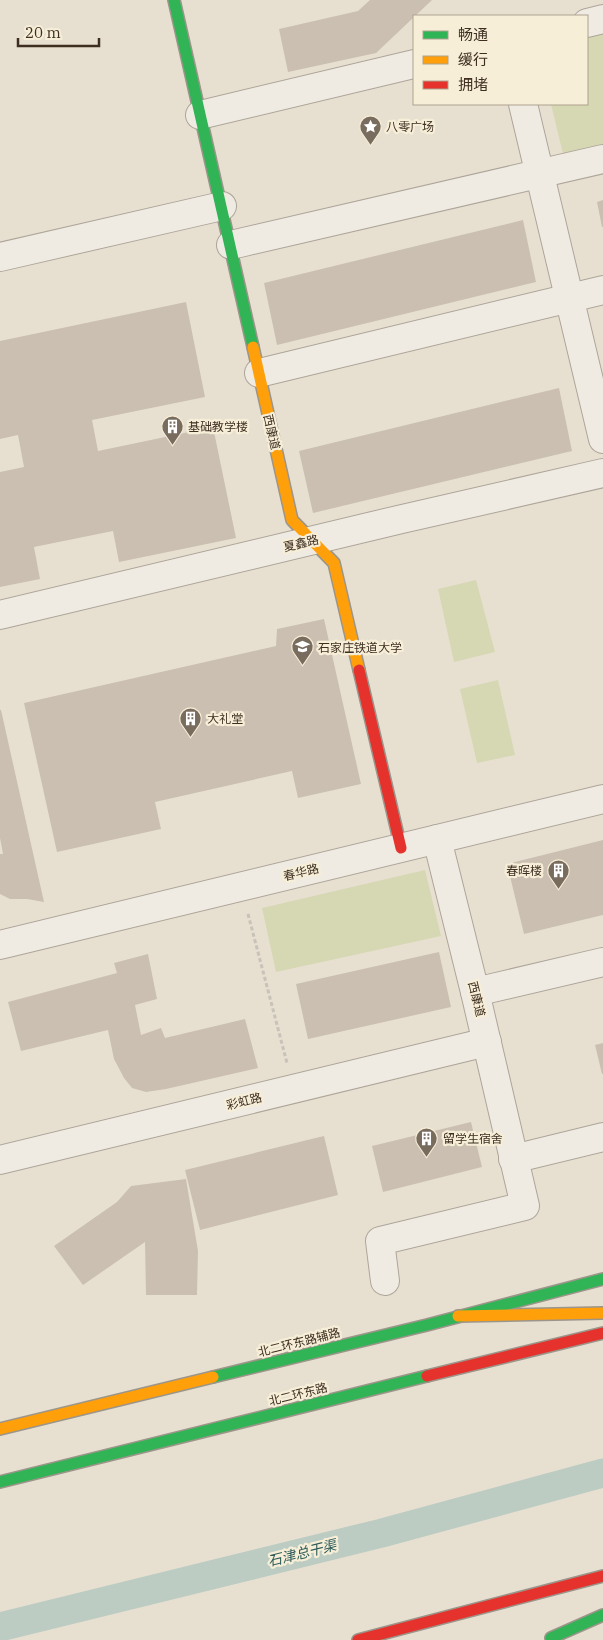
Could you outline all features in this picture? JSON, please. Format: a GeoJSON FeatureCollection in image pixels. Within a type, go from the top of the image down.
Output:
{"type":"FeatureCollection","features":[{"type":"Feature","properties":{"kind":"main road","name":"西康道"},"geometry":{"type":"LineString","coordinates":[[174,0],[292,520],[334,563],[401,848]]}},
{"type":"Feature","properties":{"kind":"main road","name":"北二环东路辅路"},"geometry":{"type":"LineString","coordinates":[[0,1429],[603,1279]]}},
{"type":"Feature","properties":{"kind":"main road"},"geometry":{"type":"LineString","coordinates":[[458,1316],[603,1313]]}},
{"type":"Feature","properties":{"kind":"main road","name":"北二环东路"},"geometry":{"type":"LineString","coordinates":[[0,1482],[603,1333]]}},
{"type":"Feature","properties":{"kind":"main road"},"geometry":{"type":"LineString","coordinates":[[358,1640],[603,1576]]}},
{"type":"Feature","properties":{"kind":"main road"},"geometry":{"type":"LineString","coordinates":[[546,1639],[603,1615]]}},
{"type":"Feature","properties":{"kind":"main road"},"geometry":{"type":"LineString","coordinates":[[546,1639],[603,1626]]}},
{"type":"Feature","properties":{"kind":"street"},"geometry":{"type":"LineString","coordinates":[[588,23],[603,20]]}},
{"type":"Feature","properties":{"kind":"street"},"geometry":{"type":"LineString","coordinates":[[200,115],[413,64]]}},
{"type":"Feature","properties":{"kind":"street"},"geometry":{"type":"LineString","coordinates":[[523,105],[603,439]]}},
{"type":"Feature","properties":{"kind":"street"},"geometry":{"type":"LineString","coordinates":[[231,245],[603,159]]}},
{"type":"Feature","properties":{"kind":"street"},"geometry":{"type":"LineString","coordinates":[[0,257],[222,206]]}},
{"type":"Feature","properties":{"kind":"street"},"geometry":{"type":"LineString","coordinates":[[259,373],[603,290]]}},
{"type":"Feature","properties":{"kind":"street","name":"夏鑫路"},"geometry":{"type":"LineString","coordinates":[[0,615],[603,473]]}},
{"type":"Feature","properties":{"kind":"street","name":"春华路"},"geometry":{"type":"LineString","coordinates":[[0,945],[603,799]]}},
{"type":"Feature","properties":{"kind":"street","name":"西康道"},"geometry":{"type":"LineString","coordinates":[[385,1281],[380,1241],[525,1206],[476,992],[437,839]]}},
{"type":"Feature","properties":{"kind":"street"},"geometry":{"type":"LineString","coordinates":[[476,992],[603,962]]}},
{"type":"Feature","properties":{"kind":"street","name":"彩虹路"},"geometry":{"type":"LineString","coordinates":[[0,1160],[487,1042]]}},
{"type":"Feature","properties":{"kind":"street"},"geometry":{"type":"LineString","coordinates":[[514,1159],[603,1137]]}},
{"type":"Feature","properties":{"kind":"path"},"geometry":{"type":"LineString","coordinates":[[241,887],[294,1089]]}},
{"type":"Feature","properties":{"kind":"green space"},"geometry":{"type":"Polygon","coordinates":[[[603,33],[603,148],[564,158],[551,105],[588,105],[588,37],[603,33]]]}},
{"type":"Feature","properties":{"kind":"green space"},"geometry":{"type":"Polygon","coordinates":[[[476,580],[495,652],[454,662],[438,589],[476,580]]]}},
{"type":"Feature","properties":{"kind":"green space"},"geometry":{"type":"Polygon","coordinates":[[[498,680],[515,755],[477,763],[460,689],[498,680]]]}},
{"type":"Feature","properties":{"kind":"green space"},"geometry":{"type":"Polygon","coordinates":[[[425,870],[441,936],[276,972],[262,908],[425,870]]]}},
{"type":"Feature","properties":{"kind":"building"},"geometry":{"type":"Polygon","coordinates":[[[370,0],[432,0],[416,15],[413,15],[413,18],[376,53],[288,72],[279,29],[358,11],[370,0]]]}},
{"type":"Feature","properties":{"kind":"building"},"geometry":{"type":"Polygon","coordinates":[[[603,200],[603,227],[602,227],[597,202],[603,200]]]}},
{"type":"Feature","properties":{"kind":"building"},"geometry":{"type":"Polygon","coordinates":[[[523,220],[536,282],[277,345],[264,283],[523,220]]]}},
{"type":"Feature","properties":{"kind":"building","name":"基础教学楼"},"geometry":{"type":"Polygon","coordinates":[[[186,302],[205,397],[92,420],[98,451],[213,427],[236,538],[119,562],[113,531],[34,547],[40,579],[0,587],[0,472],[24,467],[18,435],[0,439],[0,341],[186,302]]]}},
{"type":"Feature","properties":{"kind":"building"},"geometry":{"type":"Polygon","coordinates":[[[559,388],[572,451],[313,513],[299,451],[559,388]]]}},
{"type":"Feature","properties":{"kind":"building","name":"大礼堂"},"geometry":{"type":"Polygon","coordinates":[[[324,619],[361,784],[298,798],[292,771],[155,802],[161,829],[57,852],[24,703],[276,646],[277,629],[324,619]]]}},
{"type":"Feature","properties":{"kind":"building"},"geometry":{"type":"Polygon","coordinates":[[[0,710],[44,902],[10,899],[0,894],[0,854],[3,854],[0,838],[0,710]]]}},
{"type":"Feature","properties":{"kind":"building","name":"春晖楼"},"geometry":{"type":"Polygon","coordinates":[[[603,840],[603,915],[524,934],[507,864],[603,840]]]}},
{"type":"Feature","properties":{"kind":"building"},"geometry":{"type":"Polygon","coordinates":[[[439,952],[451,1007],[308,1039],[296,984],[439,952]]]}},
{"type":"Feature","properties":{"kind":"building"},"geometry":{"type":"Polygon","coordinates":[[[148,954],[157,999],[135,1005],[141,1035],[161,1028],[165,1038],[245,1019],[258,1068],[146,1092],[132,1088],[124,1078],[114,1059],[108,1030],[21,1051],[8,1002],[117,973],[114,963],[148,954]]]}},
{"type":"Feature","properties":{"kind":"building"},"geometry":{"type":"Polygon","coordinates":[[[603,1043],[603,1074],[602,1074],[595,1045],[603,1043]]]}},
{"type":"Feature","properties":{"kind":"building","name":"留学生宿舍"},"geometry":{"type":"Polygon","coordinates":[[[471,1122],[482,1167],[383,1192],[372,1146],[471,1122]]]}},
{"type":"Feature","properties":{"kind":"building"},"geometry":{"type":"Polygon","coordinates":[[[324,1136],[338,1195],[200,1230],[185,1170],[324,1136]]]}},
{"type":"Feature","properties":{"kind":"building"},"geometry":{"type":"Polygon","coordinates":[[[186,1179],[198,1251],[197,1295],[146,1295],[145,1242],[83,1285],[54,1246],[117,1202],[131,1186],[186,1179]]]}},
{"type":"Feature","properties":{"kind":"waterway","name":"石津总干渠"},"geometry":{"type":"LineString","coordinates":[[0,1627],[382,1533],[603,1473]]}},
{"type":"Feature","properties":{"kind":"traffic: fast"},"geometry":{"type":"LineString","coordinates":[[174,0],[253,347]]}},
{"type":"Feature","properties":{"kind":"traffic: fast"},"geometry":{"type":"LineString","coordinates":[[213,1377],[427,1325],[603,1279]]}},
{"type":"Feature","properties":{"kind":"traffic: fast"},"geometry":{"type":"LineString","coordinates":[[0,1482],[427,1376]]}},
{"type":"Feature","properties":{"kind":"traffic: fast"},"geometry":{"type":"LineString","coordinates":[[551,1638],[603,1615]]}},
{"type":"Feature","properties":{"kind":"traffic: slow"},"geometry":{"type":"LineString","coordinates":[[253,347],[292,520],[334,563],[359,670]]}},
{"type":"Feature","properties":{"kind":"traffic: slow"},"geometry":{"type":"LineString","coordinates":[[458,1316],[603,1313]]}},
{"type":"Feature","properties":{"kind":"traffic: slow"},"geometry":{"type":"LineString","coordinates":[[0,1429],[213,1377]]}},
{"type":"Feature","properties":{"kind":"traffic: jam"},"geometry":{"type":"LineString","coordinates":[[359,670],[401,848]]}},
{"type":"Feature","properties":{"kind":"traffic: jam"},"geometry":{"type":"LineString","coordinates":[[427,1376],[603,1333]]}},
{"type":"Feature","properties":{"kind":"traffic: jam"},"geometry":{"type":"LineString","coordinates":[[358,1640],[603,1576]]}},
{"type":"Feature","properties":{"kind":"place","name":"八零广场"},"geometry":{"type":"Point","coordinates":[370,145]}},
{"type":"Feature","properties":{"kind":"place","name":"基础教学楼"},"geometry":{"type":"Point","coordinates":[172,445]}},
{"type":"Feature","properties":{"kind":"place","name":"石家庄铁道大学"},"geometry":{"type":"Point","coordinates":[302,666]}},
{"type":"Feature","properties":{"kind":"place","name":"大礼堂"},"geometry":{"type":"Point","coordinates":[191,737]}},
{"type":"Feature","properties":{"kind":"place","name":"春晖楼"},"geometry":{"type":"Point","coordinates":[558,889]}},
{"type":"Feature","properties":{"kind":"place","name":"留学生宿舍"},"geometry":{"type":"Point","coordinates":[427,1157]}}]}
